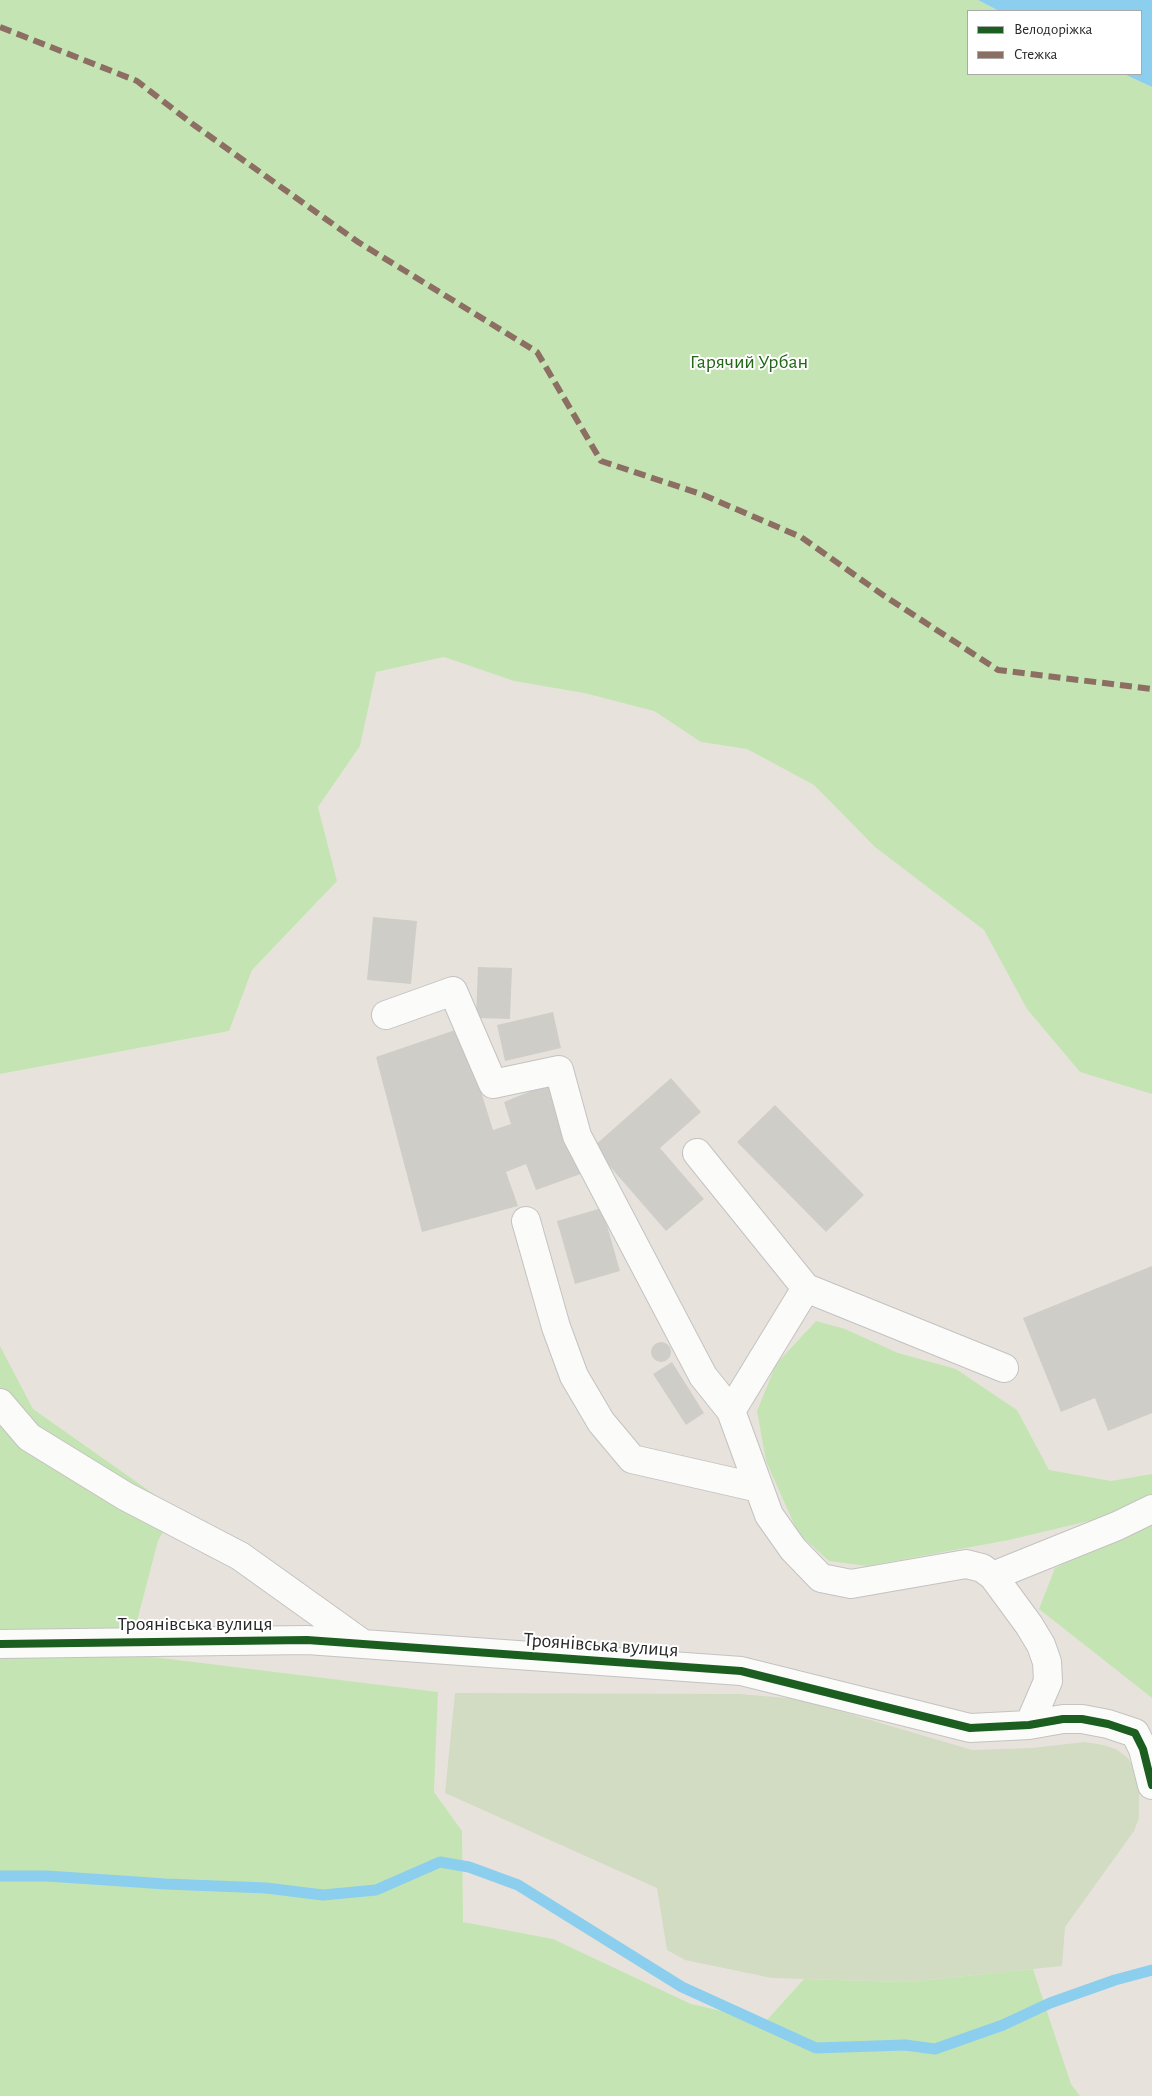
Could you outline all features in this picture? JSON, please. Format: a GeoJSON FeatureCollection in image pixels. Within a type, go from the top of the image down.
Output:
{"type":"FeatureCollection","features":[{"type":"Feature","properties":{"kind":"street"},"geometry":{"type":"LineString","coordinates":[[386,1015],[453,991],[493,1084],[559,1070],[577,1136],[703,1376],[730,1411],[769,1516],[793,1549],[821,1578],[851,1584],[966,1564],[982,1568],[993,1576],[1042,1645],[1047,1662],[1048,1681],[1030,1725]]}},
{"type":"Feature","properties":{"kind":"street"},"geometry":{"type":"LineString","coordinates":[[697,1154],[806,1288],[1004,1368]]}},
{"type":"Feature","properties":{"kind":"street"},"geometry":{"type":"LineString","coordinates":[[526,1221],[556,1327],[574,1376],[602,1422],[632,1459],[760,1488]]}},
{"type":"Feature","properties":{"kind":"street"},"geometry":{"type":"LineString","coordinates":[[730,1411],[806,1288]]}},
{"type":"Feature","properties":{"kind":"street"},"geometry":{"type":"LineString","coordinates":[[0,1403],[29,1437],[125,1496],[240,1556],[364,1645]]}},
{"type":"Feature","properties":{"kind":"street"},"geometry":{"type":"LineString","coordinates":[[993,1576],[1116,1526],[1152,1509]]}},
{"type":"Feature","properties":{"kind":"street","name":"Троянівська вулиця"},"geometry":{"type":"LineString","coordinates":[[0,1644],[307,1640],[741,1670],[970,1728],[1030,1725],[1063,1719],[1082,1719],[1108,1724],[1135,1733],[1143,1749],[1152,1785]]}},
{"type":"Feature","properties":{"kind":"green space","name":"Гарячий Урбан"},"geometry":{"type":"Polygon","coordinates":[[[0,0],[978,0],[997,10],[967,10],[967,75],[1126,75],[1152,87],[1152,1094],[1080,1072],[1027,1009],[984,930],[875,847],[814,785],[747,749],[701,742],[654,711],[584,693],[514,681],[444,657],[376,672],[360,746],[318,807],[337,881],[252,970],[229,1031],[0,1074],[0,0]]]}},
{"type":"Feature","properties":{"kind":"green space"},"geometry":{"type":"Polygon","coordinates":[[[816,1321],[845,1329],[898,1353],[956,1369],[1017,1410],[1049,1470],[1111,1481],[1152,1474],[1152,1496],[1110,1516],[1009,1540],[867,1566],[829,1561],[798,1533],[766,1461],[757,1411],[776,1364],[816,1321]]]}},
{"type":"Feature","properties":{"kind":"green space"},"geometry":{"type":"Polygon","coordinates":[[[0,1346],[33,1409],[175,1509],[158,1541],[137,1621],[153,1657],[438,1692],[434,1792],[462,1831],[463,1922],[553,1939],[691,2004],[766,2021],[804,1979],[907,1982],[1033,1969],[1071,2084],[1080,2096],[0,2096],[0,1346]]]}},
{"type":"Feature","properties":{"kind":"green space"},"geometry":{"type":"Polygon","coordinates":[[[1152,1521],[1152,1698],[1039,1609],[1055,1568],[1152,1521]]]}},
{"type":"Feature","properties":{"kind":"green space"},"geometry":{"type":"Polygon","coordinates":[[[455,1693],[739,1694],[799,1699],[972,1750],[1032,1748],[1085,1742],[1103,1745],[1116,1749],[1128,1758],[1134,1769],[1139,1784],[1139,1818],[1134,1831],[1065,1927],[1062,1966],[907,1982],[772,1978],[685,1960],[667,1950],[657,1888],[445,1793],[455,1693]]]}},
{"type":"Feature","properties":{"kind":"water"},"geometry":{"type":"Polygon","coordinates":[[[978,0],[1152,0],[1152,87],[1126,75],[1142,75],[1142,10],[997,10],[978,0]]]}},
{"type":"Feature","properties":{"kind":"building"},"geometry":{"type":"Polygon","coordinates":[[[373,917],[417,921],[411,984],[367,980],[373,917]]]}},
{"type":"Feature","properties":{"kind":"building"},"geometry":{"type":"Polygon","coordinates":[[[478,967],[512,968],[510,1019],[476,1018],[478,967]]]}},
{"type":"Feature","properties":{"kind":"building"},"geometry":{"type":"Polygon","coordinates":[[[553,1012],[561,1048],[505,1061],[497,1025],[553,1012]]]}},
{"type":"Feature","properties":{"kind":"building"},"geometry":{"type":"Polygon","coordinates":[[[461,1028],[493,1130],[511,1124],[504,1102],[553,1082],[589,1171],[536,1190],[526,1164],[506,1172],[518,1206],[422,1232],[376,1057],[461,1028]]]}},
{"type":"Feature","properties":{"kind":"building"},"geometry":{"type":"Polygon","coordinates":[[[671,1078],[701,1112],[660,1148],[704,1199],[666,1231],[593,1147],[671,1078]]]}},
{"type":"Feature","properties":{"kind":"building"},"geometry":{"type":"Polygon","coordinates":[[[775,1105],[864,1195],[826,1232],[737,1142],[775,1105]]]}},
{"type":"Feature","properties":{"kind":"building"},"geometry":{"type":"Polygon","coordinates":[[[602,1208],[620,1271],[575,1284],[557,1221],[602,1208]]]}},
{"type":"Feature","properties":{"kind":"building"},"geometry":{"type":"Polygon","coordinates":[[[1152,1266],[1152,1413],[1108,1431],[1095,1398],[1061,1412],[1023,1318],[1152,1266]]]}},
{"type":"Feature","properties":{"kind":"building"},"geometry":{"type":"Polygon","coordinates":[[[661,1342],[668,1345],[671,1352],[668,1359],[661,1362],[654,1359],[651,1352],[654,1345],[661,1342]]]}},
{"type":"Feature","properties":{"kind":"building"},"geometry":{"type":"Polygon","coordinates":[[[672,1362],[704,1413],[686,1425],[653,1374],[672,1362]]]}},
{"type":"Feature","properties":{"kind":"waterway"},"geometry":{"type":"LineString","coordinates":[[0,1876],[47,1876],[266,1888],[323,1895],[376,1890],[440,1862],[469,1867],[518,1885],[682,1987],[816,2048],[905,2045],[935,2049],[1003,2025],[1050,2003],[1115,1980],[1152,1970]]}},
{"type":"Feature","properties":{"kind":"marked path"},"geometry":{"type":"LineString","coordinates":[[0,27],[137,81],[194,125],[358,242],[537,352],[601,461],[701,494],[801,537],[883,595],[998,670],[1152,689]]}},
{"type":"Feature","properties":{"kind":"cycle path"},"geometry":{"type":"LineString","coordinates":[[0,1644],[307,1640],[741,1671],[970,1728],[1029,1725],[1063,1719],[1082,1719],[1108,1724],[1135,1733],[1143,1749],[1152,1785]]}}]}
